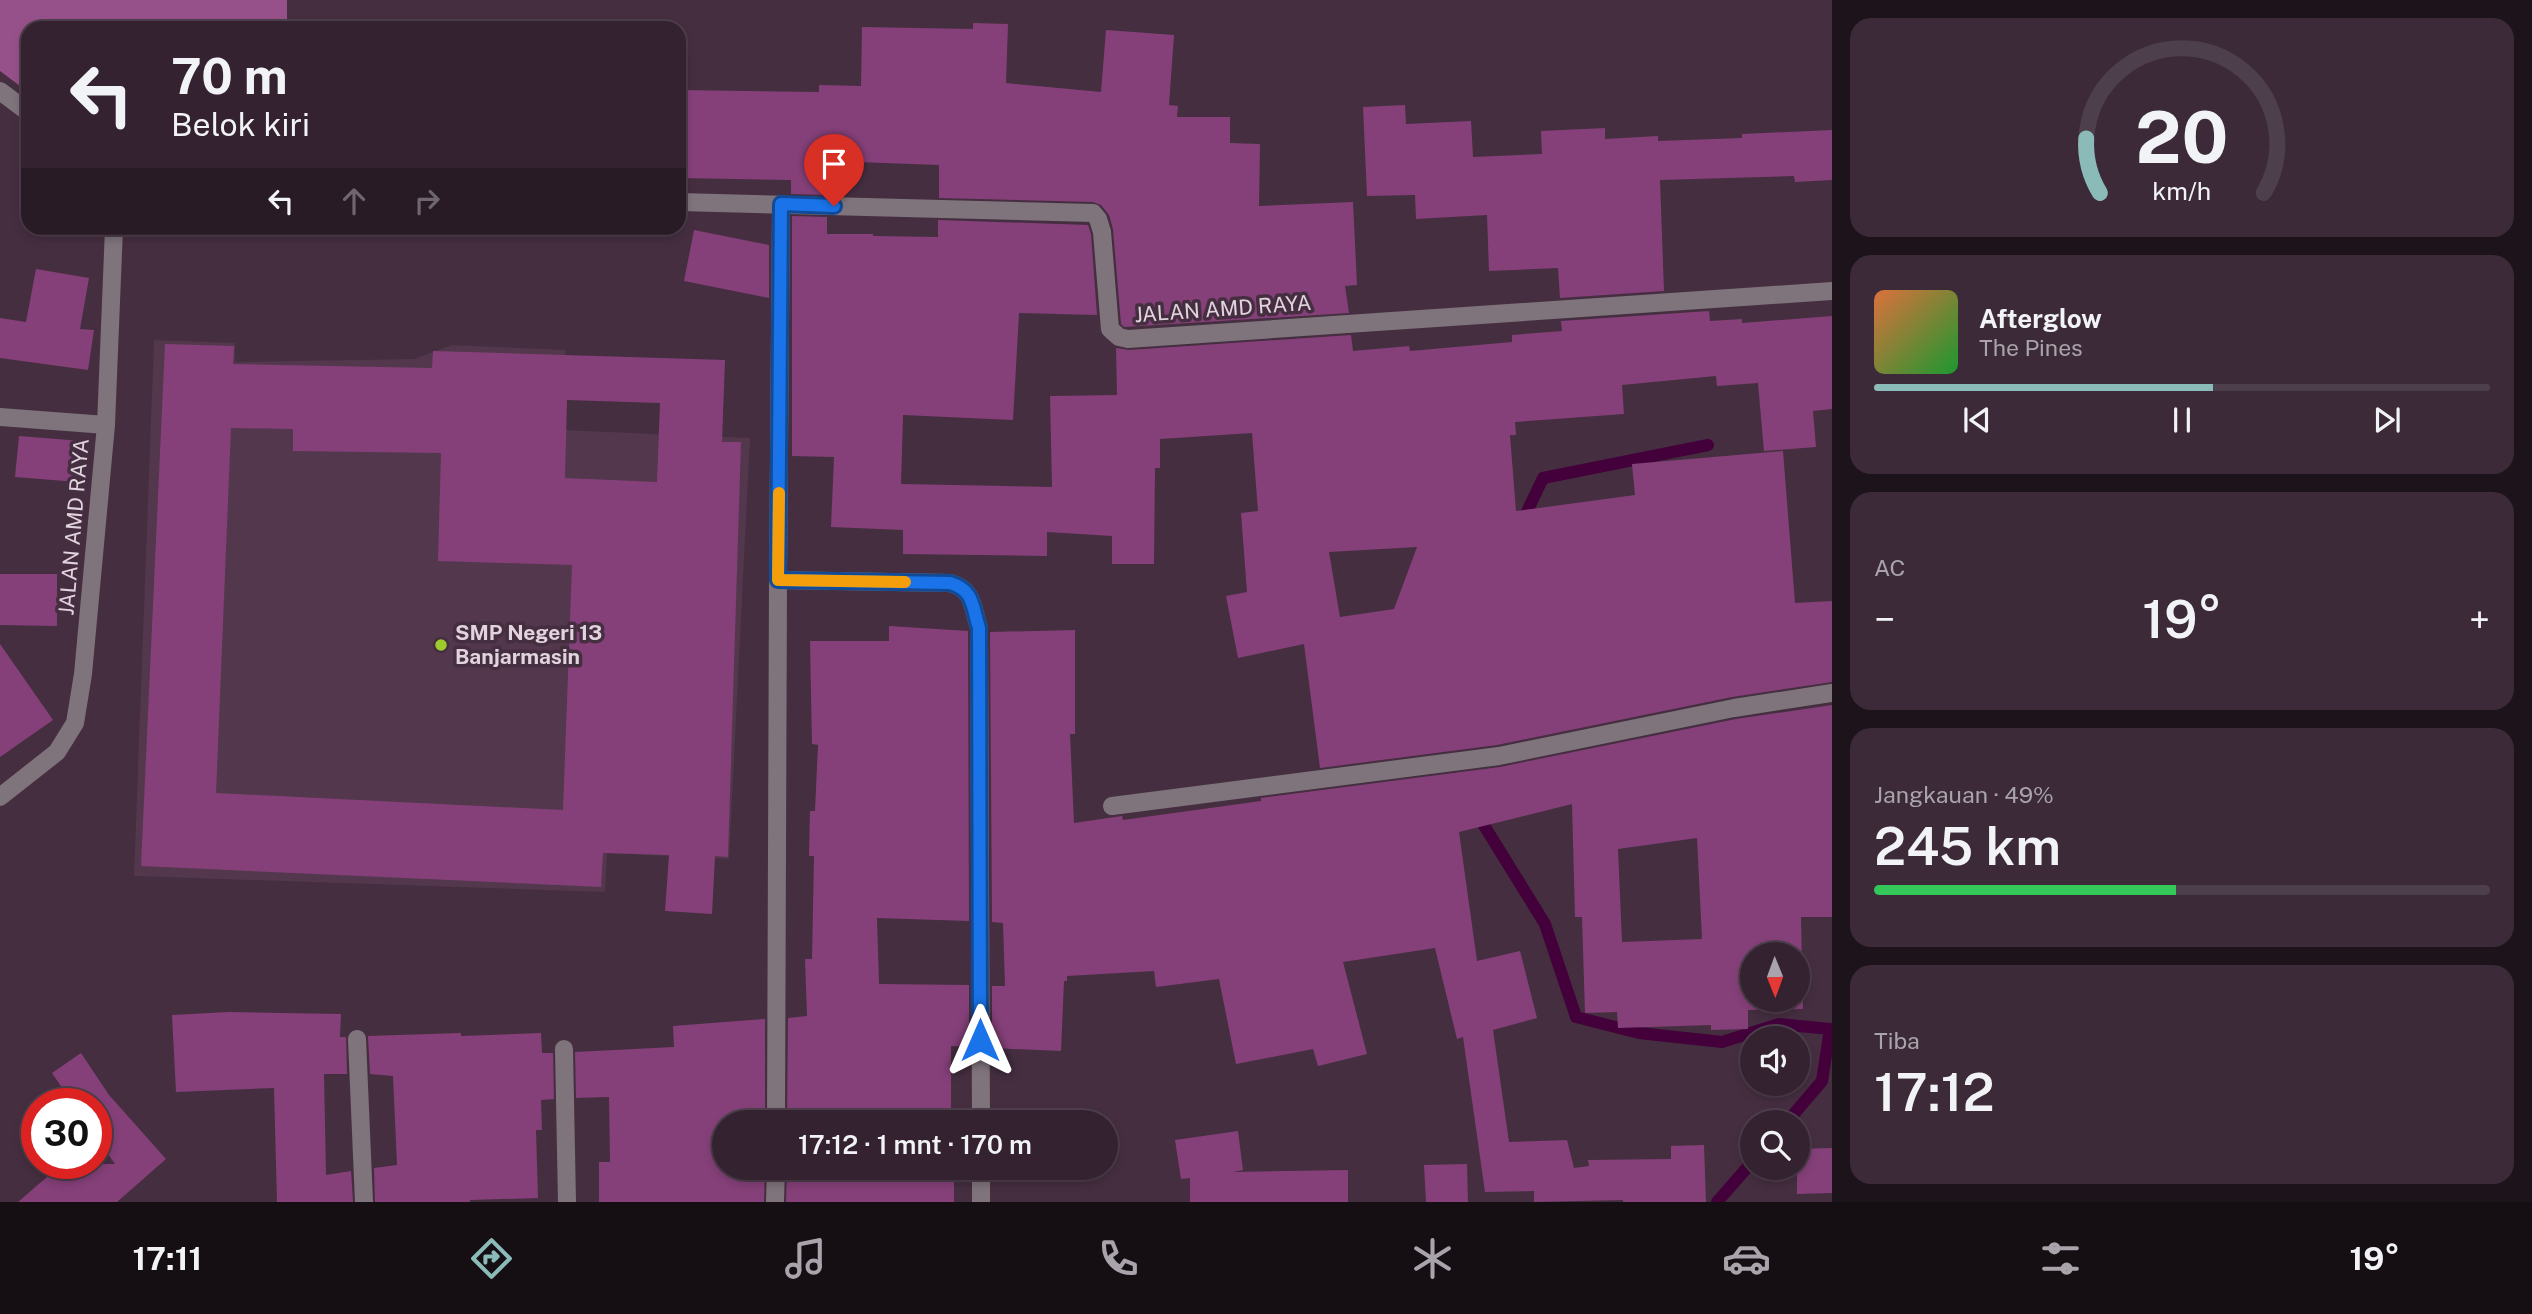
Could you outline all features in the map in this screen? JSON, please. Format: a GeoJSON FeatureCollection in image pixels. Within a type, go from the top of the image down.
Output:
{"type":"FeatureCollection","features":[{"type":"Feature","properties":{"kind":"street"},"geometry":{"type":"LineString","coordinates":[[0,91],[21,107]]}},
{"type":"Feature","properties":{"kind":"street","name":"JALAN AMD RAYA"},"geometry":{"type":"LineString","coordinates":[[686,202],[1093,213],[1102,232],[1110,329],[1119,337],[1128,339],[1832,291]]}},
{"type":"Feature","properties":{"kind":"street"},"geometry":{"type":"LineString","coordinates":[[776,1110],[781,204]]}},
{"type":"Feature","properties":{"kind":"street","name":"JALAN AMD RAYA"},"geometry":{"type":"LineString","coordinates":[[0,797],[57,752],[75,723],[83,674],[106,425],[114,235]]}},
{"type":"Feature","properties":{"kind":"street"},"geometry":{"type":"LineString","coordinates":[[0,417],[106,425]]}},
{"type":"Feature","properties":{"kind":"street"},"geometry":{"type":"LineString","coordinates":[[778,580],[950,583],[968,591],[979,628],[981,1110]]}},
{"type":"Feature","properties":{"kind":"street"},"geometry":{"type":"LineString","coordinates":[[1112,806],[1455,762],[1734,708],[1832,693]]}},
{"type":"Feature","properties":{"kind":"street"},"geometry":{"type":"LineString","coordinates":[[357,1039],[364,1202]]}},
{"type":"Feature","properties":{"kind":"street"},"geometry":{"type":"LineString","coordinates":[[564,1049],[567,1202]]}},
{"type":"Feature","properties":{"kind":"street"},"geometry":{"type":"LineString","coordinates":[[775,1202],[776,1180]]}},
{"type":"Feature","properties":{"kind":"street"},"geometry":{"type":"LineString","coordinates":[[981,1180],[981,1202]]}},
{"type":"Feature","properties":{"kind":"shaded area"},"geometry":{"type":"Polygon","coordinates":[[[0,0],[287,0],[287,21],[21,21],[21,87],[0,71],[0,0]]]}},
{"type":"Feature","properties":{"kind":"shaded area","name":"SMP Negeri 13 Banjarmasin"},"geometry":{"type":"Polygon","coordinates":[[[154,340],[235,343],[235,362],[414,359],[452,345],[565,350],[561,430],[750,438],[729,859],[607,853],[605,892],[134,876],[154,340]]]}},
{"type":"Feature","properties":{"kind":"building"},"geometry":{"type":"Polygon","coordinates":[[[973,23],[1008,24],[1006,83],[1101,92],[1106,30],[1174,35],[1169,105],[1178,106],[1177,117],[1230,117],[1230,143],[1260,144],[1259,206],[1353,202],[1357,285],[1345,286],[1349,313],[1124,327],[1121,324],[1113,229],[1109,215],[1101,205],[1093,202],[939,198],[939,165],[857,162],[857,167],[827,167],[827,195],[791,194],[791,180],[686,178],[686,90],[819,92],[819,85],[861,86],[862,27],[973,29],[973,23]]]}},
{"type":"Feature","properties":{"kind":"building"},"geometry":{"type":"Polygon","coordinates":[[[1405,105],[1406,124],[1471,121],[1473,157],[1542,154],[1541,131],[1605,128],[1605,139],[1658,136],[1658,141],[1742,138],[1742,134],[1832,130],[1832,180],[1795,182],[1794,176],[1660,180],[1664,291],[1560,298],[1558,268],[1489,271],[1487,215],[1416,219],[1415,195],[1367,196],[1363,107],[1405,105]]]}},
{"type":"Feature","properties":{"kind":"building"},"geometry":{"type":"Polygon","coordinates":[[[792,216],[827,217],[827,234],[873,236],[938,237],[938,220],[1088,225],[1097,315],[1019,313],[1013,420],[903,415],[901,484],[1052,487],[1050,396],[1117,395],[1116,348],[1129,350],[1351,335],[1353,351],[1409,346],[1410,351],[1512,342],[1512,335],[1562,331],[1561,321],[1709,311],[1710,321],[1742,319],[1742,323],[1832,316],[1832,409],[1813,411],[1816,447],[1764,451],[1758,383],[1717,386],[1716,376],[1622,385],[1624,414],[1515,422],[1516,435],[1510,435],[1516,511],[1635,495],[1632,464],[1783,451],[1795,603],[1832,601],[1832,682],[1732,697],[1497,745],[1320,768],[1304,644],[1238,658],[1226,596],[1247,592],[1241,513],[1258,511],[1252,433],[1160,439],[1160,468],[1155,468],[1154,564],[1112,564],[1112,536],[1047,532],[1047,556],[903,554],[903,530],[831,527],[834,457],[792,456],[792,216]],[[1417,547],[1329,552],[1340,617],[1394,609],[1417,547]]]}},
{"type":"Feature","properties":{"kind":"building"},"geometry":{"type":"Polygon","coordinates":[[[694,230],[769,245],[769,298],[684,281],[694,230]]]}},
{"type":"Feature","properties":{"kind":"building"},"geometry":{"type":"Polygon","coordinates":[[[36,269],[89,278],[80,329],[94,330],[88,370],[0,358],[0,318],[26,322],[36,269]]]}},
{"type":"Feature","properties":{"kind":"building"},"geometry":{"type":"Polygon","coordinates":[[[165,344],[234,346],[233,364],[432,368],[433,351],[725,360],[722,442],[741,442],[728,857],[715,856],[712,914],[665,911],[669,855],[603,853],[601,887],[141,866],[165,344]],[[567,400],[565,478],[657,482],[660,403],[567,400]],[[231,428],[216,793],[563,810],[572,565],[438,561],[441,453],[293,451],[293,429],[231,428]]]}},
{"type":"Feature","properties":{"kind":"building"},"geometry":{"type":"Polygon","coordinates":[[[19,436],[81,441],[77,482],[15,477],[19,436]]]}},
{"type":"Feature","properties":{"kind":"building"},"geometry":{"type":"Polygon","coordinates":[[[0,574],[57,574],[57,626],[0,625],[0,574]]]}},
{"type":"Feature","properties":{"kind":"building"},"geometry":{"type":"Polygon","coordinates":[[[889,626],[968,631],[969,921],[877,918],[879,984],[969,985],[969,1047],[951,1046],[951,1110],[787,1110],[788,1018],[807,1016],[805,959],[812,959],[814,856],[809,856],[810,811],[815,811],[818,745],[812,744],[810,641],[889,641],[889,626]]]}},
{"type":"Feature","properties":{"kind":"building"},"geometry":{"type":"Polygon","coordinates":[[[1075,630],[1075,734],[1070,734],[1074,823],[1122,816],[1123,820],[1261,801],[1261,798],[1500,767],[1736,719],[1832,705],[1832,917],[1801,917],[1802,942],[1740,942],[1740,1012],[1748,1012],[1748,1026],[1740,1026],[1740,1029],[1711,1030],[1711,1025],[1618,1028],[1617,1012],[1585,1013],[1582,917],[1575,917],[1572,804],[1459,832],[1477,961],[1520,951],[1537,1018],[1493,1030],[1509,1142],[1567,1140],[1574,1168],[1589,1166],[1588,1160],[1671,1159],[1671,1146],[1704,1145],[1706,1202],[1534,1202],[1534,1191],[1485,1192],[1463,1037],[1457,1039],[1435,948],[1343,962],[1367,1054],[1318,1066],[1313,1049],[1236,1064],[1219,979],[1156,987],[1154,971],[1067,976],[1067,981],[1064,981],[1061,1051],[992,1048],[992,986],[1005,986],[1003,923],[992,922],[990,632],[1075,630]],[[1697,838],[1618,849],[1622,942],[1702,939],[1697,838]]]}},
{"type":"Feature","properties":{"kind":"building"},"geometry":{"type":"Polygon","coordinates":[[[0,644],[53,720],[0,757],[0,644]]]}},
{"type":"Feature","properties":{"kind":"building"},"geometry":{"type":"Polygon","coordinates":[[[229,1012],[341,1014],[340,1037],[346,1037],[347,1074],[324,1074],[326,1175],[351,1171],[353,1202],[277,1202],[274,1088],[176,1092],[172,1015],[229,1012]]]}},
{"type":"Feature","properties":{"kind":"building"},"geometry":{"type":"Polygon","coordinates":[[[765,1019],[765,1110],[712,1110],[712,1180],[765,1180],[764,1202],[599,1202],[599,1162],[610,1162],[609,1097],[576,1098],[575,1052],[674,1047],[673,1026],[765,1019]]]}},
{"type":"Feature","properties":{"kind":"building"},"geometry":{"type":"Polygon","coordinates":[[[461,1033],[461,1036],[541,1033],[542,1053],[553,1053],[554,1099],[541,1100],[542,1130],[536,1130],[538,1198],[470,1202],[375,1202],[374,1168],[397,1165],[393,1076],[370,1074],[368,1036],[461,1033]]]}},
{"type":"Feature","properties":{"kind":"building"},"geometry":{"type":"Polygon","coordinates":[[[81,1053],[104,1088],[62,1088],[52,1073],[81,1053]]]}},
{"type":"Feature","properties":{"kind":"building"},"geometry":{"type":"Polygon","coordinates":[[[112,1098],[166,1159],[117,1202],[18,1202],[45,1179],[112,1179],[112,1164],[115,1164],[112,1160],[112,1098]]]}},
{"type":"Feature","properties":{"kind":"building"},"geometry":{"type":"Polygon","coordinates":[[[1238,1131],[1243,1170],[1233,1172],[1348,1170],[1348,1202],[1190,1202],[1190,1178],[1181,1179],[1175,1140],[1238,1131]]]}},
{"type":"Feature","properties":{"kind":"building"},"geometry":{"type":"Polygon","coordinates":[[[1832,1148],[1832,1193],[1797,1194],[1797,1180],[1810,1180],[1810,1149],[1832,1148]]]}},
{"type":"Feature","properties":{"kind":"building"},"geometry":{"type":"Polygon","coordinates":[[[1467,1164],[1468,1202],[1426,1202],[1424,1165],[1467,1164]]]}},
{"type":"Feature","properties":{"kind":"building"},"geometry":{"type":"Polygon","coordinates":[[[787,1180],[954,1180],[954,1202],[786,1202],[787,1180]]]}},
{"type":"Feature","properties":{"kind":"waterway"},"geometry":{"type":"LineString","coordinates":[[1525,522],[1524,518],[1543,478],[1708,445]]}},
{"type":"Feature","properties":{"kind":"waterway"},"geometry":{"type":"LineString","coordinates":[[1477,814],[1545,924],[1576,1017],[1639,1033],[1722,1042],[1779,1024],[1830,1029],[1822,1081],[1797,1110]]}},
{"type":"Feature","properties":{"kind":"waterway"},"geometry":{"type":"LineString","coordinates":[[1717,1202],[1740,1176]]}},
{"type":"Feature","properties":{"kind":"slow traffic"},"geometry":{"type":"LineString","coordinates":[[779,493],[778,580],[905,582]]}},
{"type":"Feature","properties":{"kind":"place","name":"SMP Negeri 13 Banjarmasin"},"geometry":{"type":"Point","coordinates":[441,645]}},
{"type":"Feature","properties":{"kind":"route"},"geometry":{"type":"LineString","coordinates":[[834,206],[781,204],[778,580],[950,583],[968,591],[979,628],[980,1040]]}}]}
